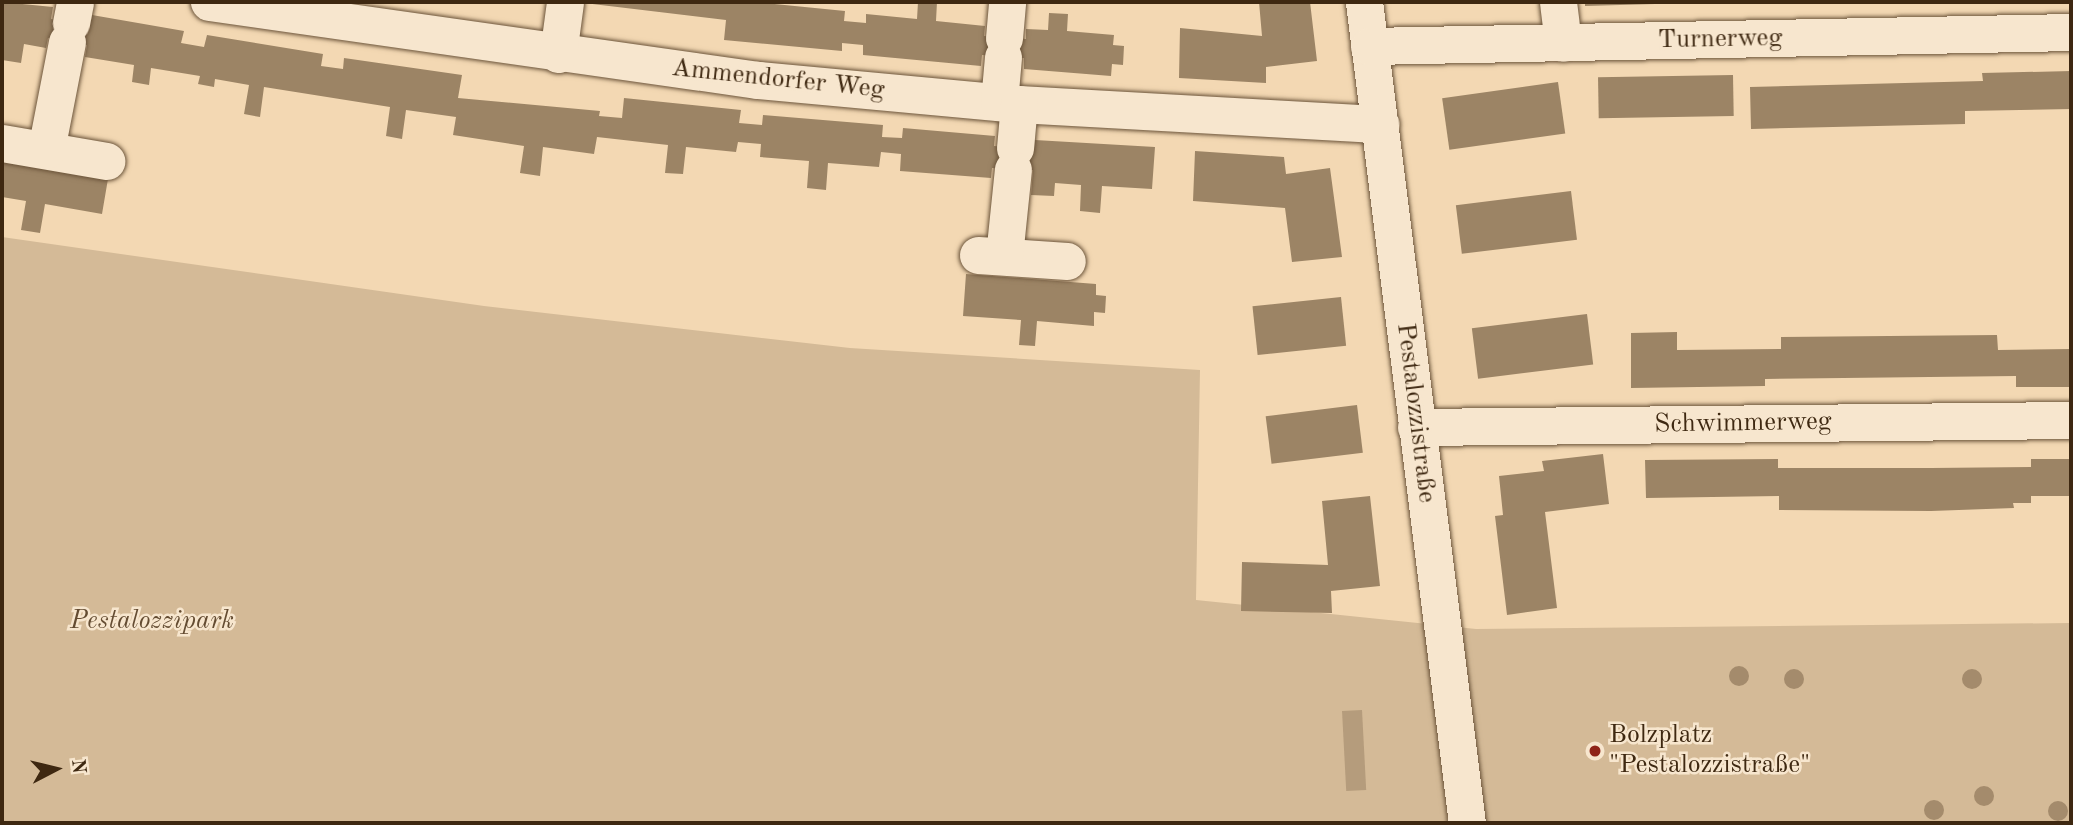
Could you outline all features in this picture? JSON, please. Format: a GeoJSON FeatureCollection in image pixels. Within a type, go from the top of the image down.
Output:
{"type":"FeatureCollection","features":[{"type":"Feature","properties":{"kind":"street","name":"Ammendorfer Weg"},"geometry":{"type":"LineString","coordinates":[[209,2],[558,54],[758,80],[1009,103],[1380,124]]}},
{"type":"Feature","properties":{"kind":"street"},"geometry":{"type":"LineString","coordinates":[[558,54],[565,2]]}},
{"type":"Feature","properties":{"kind":"street"},"geometry":{"type":"LineString","coordinates":[[1007,2],[1003,47],[1014,158],[991,256],[1067,261]]}},
{"type":"Feature","properties":{"kind":"street","name":"Pestalozzistraße"},"geometry":{"type":"LineString","coordinates":[[1364,2],[1467,823]]}},
{"type":"Feature","properties":{"kind":"street"},"geometry":{"type":"LineString","coordinates":[[1558,2],[1563,43]]}},
{"type":"Feature","properties":{"kind":"street"},"geometry":{"type":"LineString","coordinates":[[46,150],[71,22]]}},
{"type":"Feature","properties":{"kind":"street","name":"Turnerweg"},"geometry":{"type":"LineString","coordinates":[[1369,46],[2071,32]]}},
{"type":"Feature","properties":{"kind":"street"},"geometry":{"type":"LineString","coordinates":[[2,143],[106,160]]}},
{"type":"Feature","properties":{"kind":"street","name":"Schwimmerweg"},"geometry":{"type":"LineString","coordinates":[[1416,427],[2071,420]]}},
{"type":"Feature","properties":{"kind":"green space","name":"Pestalozzipark"},"geometry":{"type":"Polygon","coordinates":[[[2,237],[484,306],[850,348],[1200,370],[1196,600],[1476,629],[2071,623],[2071,823],[2,823],[2,237]]]}},
{"type":"Feature","properties":{"kind":"shaded area"},"geometry":{"type":"Polygon","coordinates":[[[1362,710],[1366,790],[1346,791],[1342,711],[1362,710]]]}},
{"type":"Feature","properties":{"kind":"building"},"geometry":{"type":"Polygon","coordinates":[[[2,2],[53,7],[51,19],[90,26],[92,15],[184,31],[181,43],[204,47],[207,35],[323,54],[321,66],[343,69],[344,58],[462,75],[458,98],[600,111],[599,116],[622,118],[624,98],[741,110],[739,123],[762,125],[763,115],[883,125],[882,137],[902,138],[903,128],[995,136],[994,146],[1034,149],[1035,140],[1155,147],[1152,189],[1102,186],[1100,213],[1080,211],[1081,185],[1055,183],[1054,196],[1031,195],[1033,170],[992,168],[991,178],[900,171],[901,154],[881,152],[879,167],[828,163],[826,190],[807,188],[809,161],[760,157],[761,144],[738,142],[736,152],[686,147],[683,174],[665,173],[668,145],[597,137],[594,154],[543,147],[540,176],[520,173],[524,146],[453,135],[456,117],[406,110],[402,139],[386,136],[390,107],[264,87],[260,117],[244,114],[249,85],[215,79],[214,87],[198,84],[200,76],[151,68],[149,85],[132,82],[134,65],[85,57],[87,45],[48,38],[46,48],[24,44],[21,63],[2,60],[2,2]]]}},
{"type":"Feature","properties":{"kind":"building"},"geometry":{"type":"Polygon","coordinates":[[[754,2],[845,11],[844,21],[866,23],[866,14],[917,19],[918,2],[937,2],[936,21],[985,26],[984,36],[1026,39],[1026,29],[1048,30],[1049,13],[1068,14],[1067,31],[1114,35],[1113,45],[1124,46],[1123,65],[1112,64],[1111,76],[1024,69],[1024,58],[982,55],[981,66],[863,55],[863,45],[842,43],[842,51],[724,40],[726,20],[584,3],[754,2]]]}},
{"type":"Feature","properties":{"kind":"building"},"geometry":{"type":"Polygon","coordinates":[[[1259,2],[1310,2],[1317,61],[1266,67],[1266,83],[1179,78],[1180,28],[1262,36],[1259,2]]]}},
{"type":"Feature","properties":{"kind":"building"},"geometry":{"type":"Polygon","coordinates":[[[1585,2],[1655,2],[1655,4],[1585,6],[1585,2]]]}},
{"type":"Feature","properties":{"kind":"building"},"geometry":{"type":"Polygon","coordinates":[[[2071,71],[2071,109],[1965,111],[1965,124],[1751,129],[1750,87],[1983,81],[1982,73],[2071,71]]]}},
{"type":"Feature","properties":{"kind":"building"},"geometry":{"type":"Polygon","coordinates":[[[1733,75],[1734,116],[1599,118],[1598,77],[1733,75]]]}},
{"type":"Feature","properties":{"kind":"building"},"geometry":{"type":"Polygon","coordinates":[[[1558,82],[1565,133],[1449,150],[1442,98],[1558,82]]]}},
{"type":"Feature","properties":{"kind":"building"},"geometry":{"type":"Polygon","coordinates":[[[1195,151],[1284,157],[1286,174],[1330,168],[1342,257],[1292,262],[1285,208],[1193,201],[1195,151]]]}},
{"type":"Feature","properties":{"kind":"building"},"geometry":{"type":"Polygon","coordinates":[[[2,154],[109,173],[102,214],[45,204],[40,233],[21,230],[26,201],[2,197],[2,154]]]}},
{"type":"Feature","properties":{"kind":"building"},"geometry":{"type":"Polygon","coordinates":[[[1571,191],[1577,240],[1462,254],[1456,205],[1571,191]]]}},
{"type":"Feature","properties":{"kind":"building"},"geometry":{"type":"Polygon","coordinates":[[[966,274],[1096,284],[1096,295],[1106,296],[1105,313],[1094,312],[1094,326],[1037,321],[1035,346],[1019,345],[1021,320],[963,316],[966,274]]]}},
{"type":"Feature","properties":{"kind":"building"},"geometry":{"type":"Polygon","coordinates":[[[1341,297],[1346,346],[1258,355],[1252,306],[1341,297]]]}},
{"type":"Feature","properties":{"kind":"building"},"geometry":{"type":"Polygon","coordinates":[[[1587,314],[1593,365],[1478,379],[1472,328],[1587,314]]]}},
{"type":"Feature","properties":{"kind":"building"},"geometry":{"type":"Polygon","coordinates":[[[1677,332],[1677,350],[1781,349],[1781,337],[1997,335],[1998,350],[2071,349],[2071,387],[2016,387],[2016,376],[1765,379],[1765,386],[1631,388],[1631,333],[1677,332]]]}},
{"type":"Feature","properties":{"kind":"building"},"geometry":{"type":"Polygon","coordinates":[[[1357,405],[1363,453],[1272,464],[1266,416],[1357,405]]]}},
{"type":"Feature","properties":{"kind":"building"},"geometry":{"type":"Polygon","coordinates":[[[1603,454],[1609,504],[1545,512],[1557,608],[1507,615],[1495,516],[1503,515],[1499,476],[1544,471],[1542,461],[1603,454]]]}},
{"type":"Feature","properties":{"kind":"building"},"geometry":{"type":"Polygon","coordinates":[[[1778,459],[1778,468],[1931,468],[2031,467],[2031,459],[2071,459],[2071,496],[2031,496],[2031,503],[2013,503],[2014,508],[1931,511],[1779,510],[1779,496],[1646,498],[1645,460],[1778,459]]]}},
{"type":"Feature","properties":{"kind":"building"},"geometry":{"type":"Polygon","coordinates":[[[1370,496],[1380,586],[1331,591],[1332,613],[1241,611],[1242,562],[1328,565],[1322,501],[1370,496]]]}},
{"type":"Feature","properties":{"kind":"place","name":"Bolzplatz \"Pestalozzistraße\""},"geometry":{"type":"Point","coordinates":[1595,751]}}]}
